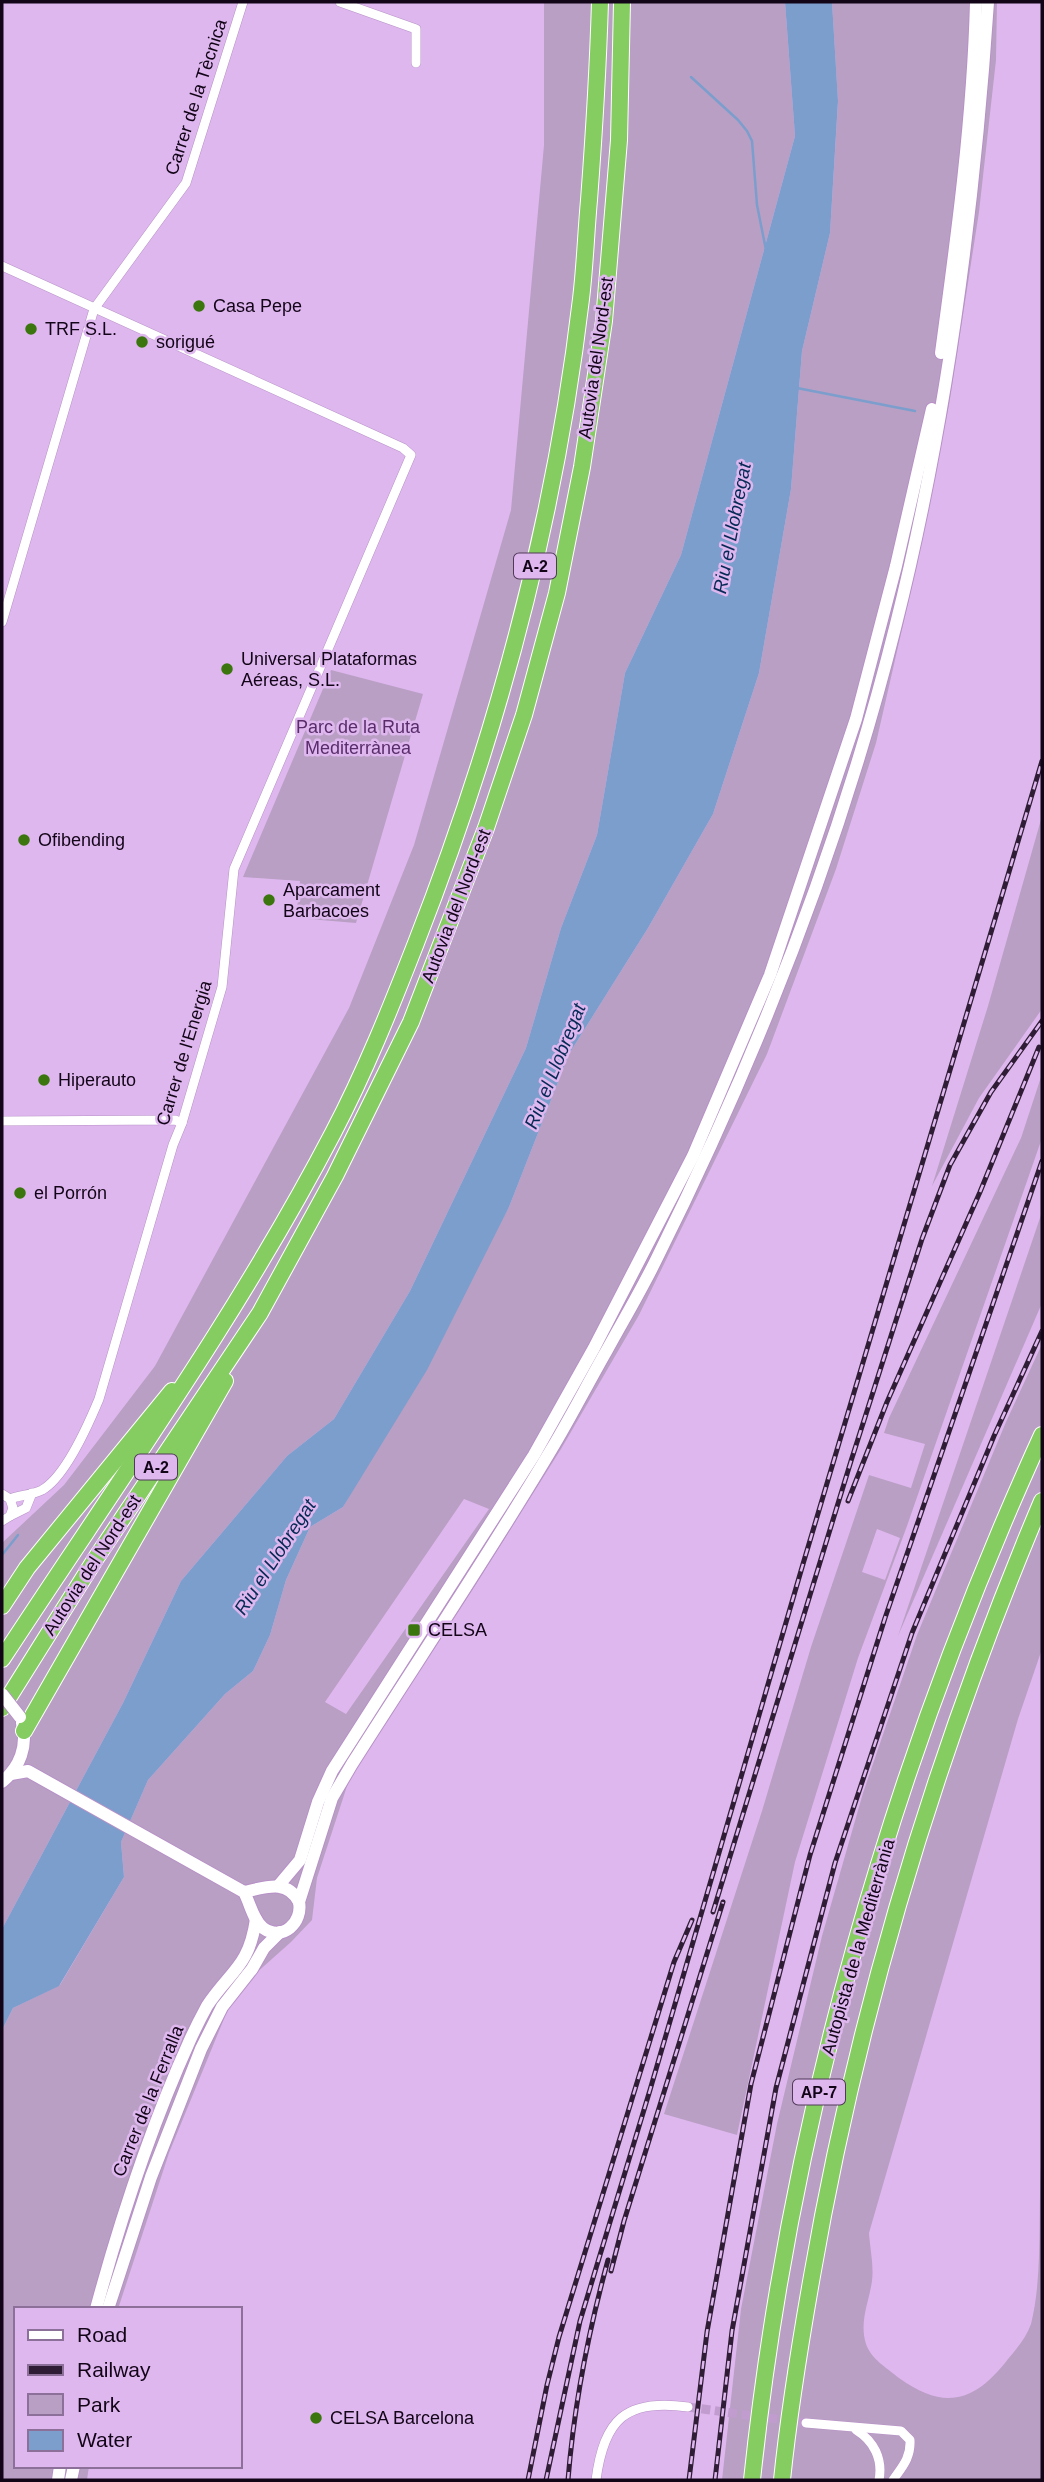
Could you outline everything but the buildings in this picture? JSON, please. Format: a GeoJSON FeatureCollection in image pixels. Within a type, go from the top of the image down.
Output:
{"type":"FeatureCollection","features":[{"type":"Feature","properties":{"kind":"highway","name":"Autovia del Nord-est"},"geometry":{"type":"LineString","coordinates":[[2,1659],[173,1404],[334,1131],[388,1013],[452,851],[501,692],[535,566],[562,438],[582,295],[598,49],[598,2]]}},
{"type":"Feature","properties":{"kind":"highway","name":"Autovia del Nord-est"},"geometry":{"type":"LineString","coordinates":[[2,1708],[96,1558],[260,1313],[335,1176],[411,1022],[486,828],[524,716],[557,593],[582,467],[604,321],[619,139],[622,2]]}},
{"type":"Feature","properties":{"kind":"highway"},"geometry":{"type":"LineString","coordinates":[[22,1724],[211,1408],[260,1313]]}},
{"type":"Feature","properties":{"kind":"highway"},"geometry":{"type":"LineString","coordinates":[[2,1606],[35,1558],[206,1350]]}},
{"type":"Feature","properties":{"kind":"highway","name":"Autopista de la Mediterrània"},"geometry":{"type":"LineString","coordinates":[[752,2480],[767,2358],[793,2212],[830,2044],[859,1933],[929,1714],[978,1584],[1042,1435]]}},
{"type":"Feature","properties":{"kind":"highway","name":"Autopista de la Mediterrània"},"geometry":{"type":"LineString","coordinates":[[782,2480],[793,2389],[826,2197],[876,1982],[963,1702],[1042,1501]]}},
{"type":"Feature","properties":{"kind":"street","name":"Carrer de la Tècnica"},"geometry":{"type":"LineString","coordinates":[[2,622],[94,309],[186,183],[243,2]]}},
{"type":"Feature","properties":{"kind":"street"},"geometry":{"type":"LineString","coordinates":[[340,2],[416,29],[416,64]]}},
{"type":"Feature","properties":{"kind":"street"},"geometry":{"type":"LineString","coordinates":[[255,1915],[257,1897],[273,1887],[300,1860],[318,1802],[332,1771],[488,1530],[594,1348],[693,1156],[770,975],[856,719],[896,566],[934,399],[956,242],[974,61],[976,2]]}},
{"type":"Feature","properties":{"kind":"street"},"geometry":{"type":"LineString","coordinates":[[299,1902],[332,1798],[552,1449],[655,1262],[757,1043],[812,903],[857,762],[896,625],[929,473],[966,248],[988,2]]}},
{"type":"Feature","properties":{"kind":"street"},"geometry":{"type":"LineString","coordinates":[[2,266],[94,309]]}},
{"type":"Feature","properties":{"kind":"street","name":"Carrer de l'Energia"},"geometry":{"type":"LineString","coordinates":[[6,1519],[13,1508],[6,1497],[43,1490],[54,1479],[83,1437],[99,1399],[222,987],[234,869],[411,454],[395,444],[94,309]]}},
{"type":"Feature","properties":{"kind":"street"},"geometry":{"type":"LineString","coordinates":[[2,1121],[176,1120],[182,1123]]}},
{"type":"Feature","properties":{"kind":"street","name":"Carrer de l'Energia"},"geometry":{"type":"LineString","coordinates":[[6,1519],[26,1508],[32,1493]]}},
{"type":"Feature","properties":{"kind":"street"},"geometry":{"type":"LineString","coordinates":[[2,1694],[22,1724],[22,1754],[28,1771],[244,1892],[255,1915],[266,1929],[280,1932],[297,1922],[300,1908],[294,1892],[273,1887],[244,1892]]}},
{"type":"Feature","properties":{"kind":"street"},"geometry":{"type":"LineString","coordinates":[[6,1778],[22,1754]]}},
{"type":"Feature","properties":{"kind":"street"},"geometry":{"type":"LineString","coordinates":[[6,1778],[28,1771]]}},
{"type":"Feature","properties":{"kind":"street","name":"Carrer de la Ferralla"},"geometry":{"type":"LineString","coordinates":[[97,2307],[133,2187],[167,2094],[208,2006],[245,1958],[253,1942],[255,1915]]}},
{"type":"Feature","properties":{"kind":"street","name":"Carrer de la Ferralla"},"geometry":{"type":"LineString","coordinates":[[109,2307],[150,2176],[214,2021],[264,1948],[280,1932]]}},
{"type":"Feature","properties":{"kind":"street"},"geometry":{"type":"LineString","coordinates":[[596,2480],[604,2443],[615,2424],[624,2416],[645,2405],[688,2407]]}},
{"type":"Feature","properties":{"kind":"street"},"geometry":{"type":"LineString","coordinates":[[806,2423],[855,2429],[896,2429],[905,2434],[910,2440],[907,2460],[892,2480]]}},
{"type":"Feature","properties":{"kind":"street"},"geometry":{"type":"LineString","coordinates":[[855,2429],[868,2440],[878,2456],[881,2463],[879,2480]]}},
{"type":"Feature","properties":{"kind":"green space"},"geometry":{"type":"Polygon","coordinates":[[[544,2],[785,2],[795,136],[681,555],[625,673],[597,835],[561,928],[526,1048],[410,1291],[334,1419],[287,1456],[181,1581],[123,1703],[2,1929],[2,1543],[64,1485],[155,1366],[349,1008],[414,845],[511,510],[544,145],[544,2]]]}},
{"type":"Feature","properties":{"kind":"green space"},"geometry":{"type":"Polygon","coordinates":[[[832,2],[997,2],[996,60],[979,212],[949,405],[917,564],[876,743],[836,869],[767,1054],[639,1315],[561,1449],[349,1780],[317,1878],[312,1920],[235,1992],[169,2153],[119,2307],[14,2307],[14,2468],[89,2468],[87,2480],[2,2480],[2,2030],[13,2008],[60,1985],[124,1877],[121,1842],[148,1780],[225,1694],[253,1671],[270,1635],[286,1580],[310,1527],[343,1507],[509,1207],[569,1054],[648,928],[713,814],[759,673],[791,489],[802,351],[830,233],[838,102],[832,2]],[[464,1499],[325,1702],[346,1714],[489,1509],[464,1499]]]}},
{"type":"Feature","properties":{"kind":"green space","name":"Parc de la Ruta Mediterrànea"},"geometry":{"type":"Polygon","coordinates":[[[331,670],[423,694],[356,923],[296,918],[300,881],[243,877],[331,670]]]}},
{"type":"Feature","properties":{"kind":"green space"},"geometry":{"type":"Polygon","coordinates":[[[1042,816],[1042,1009],[979,1098],[932,1186],[988,1006],[1042,816]]]}},
{"type":"Feature","properties":{"kind":"green space"},"geometry":{"type":"Polygon","coordinates":[[[1042,1074],[1042,1138],[907,1526],[858,1658],[795,1862],[737,2135],[664,2114],[762,1811],[811,1647],[869,1475],[911,1488],[925,1444],[884,1433],[889,1418],[1021,1138],[1042,1074]],[[877,1529],[862,1572],[885,1580],[900,1538],[877,1529]]]}},
{"type":"Feature","properties":{"kind":"green space"},"geometry":{"type":"Polygon","coordinates":[[[1042,1212],[1042,1303],[898,1636],[1042,1212]]]}},
{"type":"Feature","properties":{"kind":"green space"},"geometry":{"type":"Polygon","coordinates":[[[1042,1344],[1042,1649],[1018,1719],[869,2233],[872,2275],[865,2312],[864,2336],[875,2359],[899,2378],[931,2395],[945,2398],[971,2393],[996,2374],[1021,2343],[1031,2324],[1039,2261],[1042,2153],[1042,2480],[722,2480],[741,2309],[777,2124],[822,1936],[863,1793],[917,1635],[1006,1422],[1042,1344]]]}},
{"type":"Feature","properties":{"kind":"water","name":"Riu el Llobregat"},"geometry":{"type":"Polygon","coordinates":[[[785,2],[832,2],[838,101],[830,233],[802,351],[791,489],[759,673],[713,814],[648,928],[569,1054],[509,1207],[427,1370],[343,1507],[310,1527],[286,1580],[270,1635],[253,1671],[225,1694],[148,1780],[121,1842],[124,1877],[59,1986],[13,2008],[2,2030],[2,1929],[123,1703],[181,1581],[287,1456],[334,1419],[410,1291],[526,1048],[561,928],[597,835],[625,673],[681,555],[795,136],[785,2]]]}},
{"type":"Feature","properties":{"kind":"waterway"},"geometry":{"type":"LineString","coordinates":[[691,77],[738,120],[752,141],[757,205],[766,250]]}},
{"type":"Feature","properties":{"kind":"waterway"},"geometry":{"type":"LineString","coordinates":[[797,388],[915,411]]}},
{"type":"Feature","properties":{"kind":"waterway"},"geometry":{"type":"LineString","coordinates":[[2,1555],[18,1535]]}},
{"type":"Feature","properties":{"kind":"tunnel"},"geometry":{"type":"LineString","coordinates":[[688,2407],[806,2423]]}},
{"type":"Feature","properties":{"kind":"railway"},"geometry":{"type":"LineString","coordinates":[[546,2480],[580,2321],[1042,761]]}},
{"type":"Feature","properties":{"kind":"railway"},"geometry":{"type":"LineString","coordinates":[[713,1912],[922,1239],[950,1165],[991,1092],[1042,1021]]}},
{"type":"Feature","properties":{"kind":"railway"},"geometry":{"type":"LineString","coordinates":[[848,1501],[887,1402],[980,1192],[1039,1047]]}},
{"type":"Feature","properties":{"kind":"railway"},"geometry":{"type":"LineString","coordinates":[[689,2480],[707,2332],[751,2084],[810,1855],[885,1618],[1042,1161]]}},
{"type":"Feature","properties":{"kind":"railway"},"geometry":{"type":"LineString","coordinates":[[715,2480],[732,2331],[776,2088],[835,1863],[912,1633],[994,1436],[1042,1331]]}},
{"type":"Feature","properties":{"kind":"railway"},"geometry":{"type":"LineString","coordinates":[[611,2271],[723,1902]]}},
{"type":"Feature","properties":{"kind":"railway"},"geometry":{"type":"LineString","coordinates":[[528,2480],[559,2337],[674,1962],[692,1920]]}},
{"type":"Feature","properties":{"kind":"railway"},"geometry":{"type":"LineString","coordinates":[[568,2480],[583,2369],[608,2260]]}},
{"type":"Feature","properties":{"kind":"place","name":"Casa Pepe"},"geometry":{"type":"Point","coordinates":[199,306]}},
{"type":"Feature","properties":{"kind":"place","name":"TRF S.L."},"geometry":{"type":"Point","coordinates":[31,329]}},
{"type":"Feature","properties":{"kind":"place","name":"sorigué"},"geometry":{"type":"Point","coordinates":[142,342]}},
{"type":"Feature","properties":{"kind":"place","name":"Universal Plataformas Aéreas, S.L."},"geometry":{"type":"Point","coordinates":[227,669]}},
{"type":"Feature","properties":{"kind":"place","name":"Ofibending"},"geometry":{"type":"Point","coordinates":[24,840]}},
{"type":"Feature","properties":{"kind":"place","name":"Aparcament Barbacoes"},"geometry":{"type":"Point","coordinates":[269,900]}},
{"type":"Feature","properties":{"kind":"place","name":"Hiperauto"},"geometry":{"type":"Point","coordinates":[44,1080]}},
{"type":"Feature","properties":{"kind":"place","name":"el Porrón"},"geometry":{"type":"Point","coordinates":[20,1193]}},
{"type":"Feature","properties":{"kind":"place","name":"CELSA"},"geometry":{"type":"Point","coordinates":[414,1630]}},
{"type":"Feature","properties":{"kind":"place","name":"CELSA Barcelona"},"geometry":{"type":"Point","coordinates":[316,2418]}}]}
